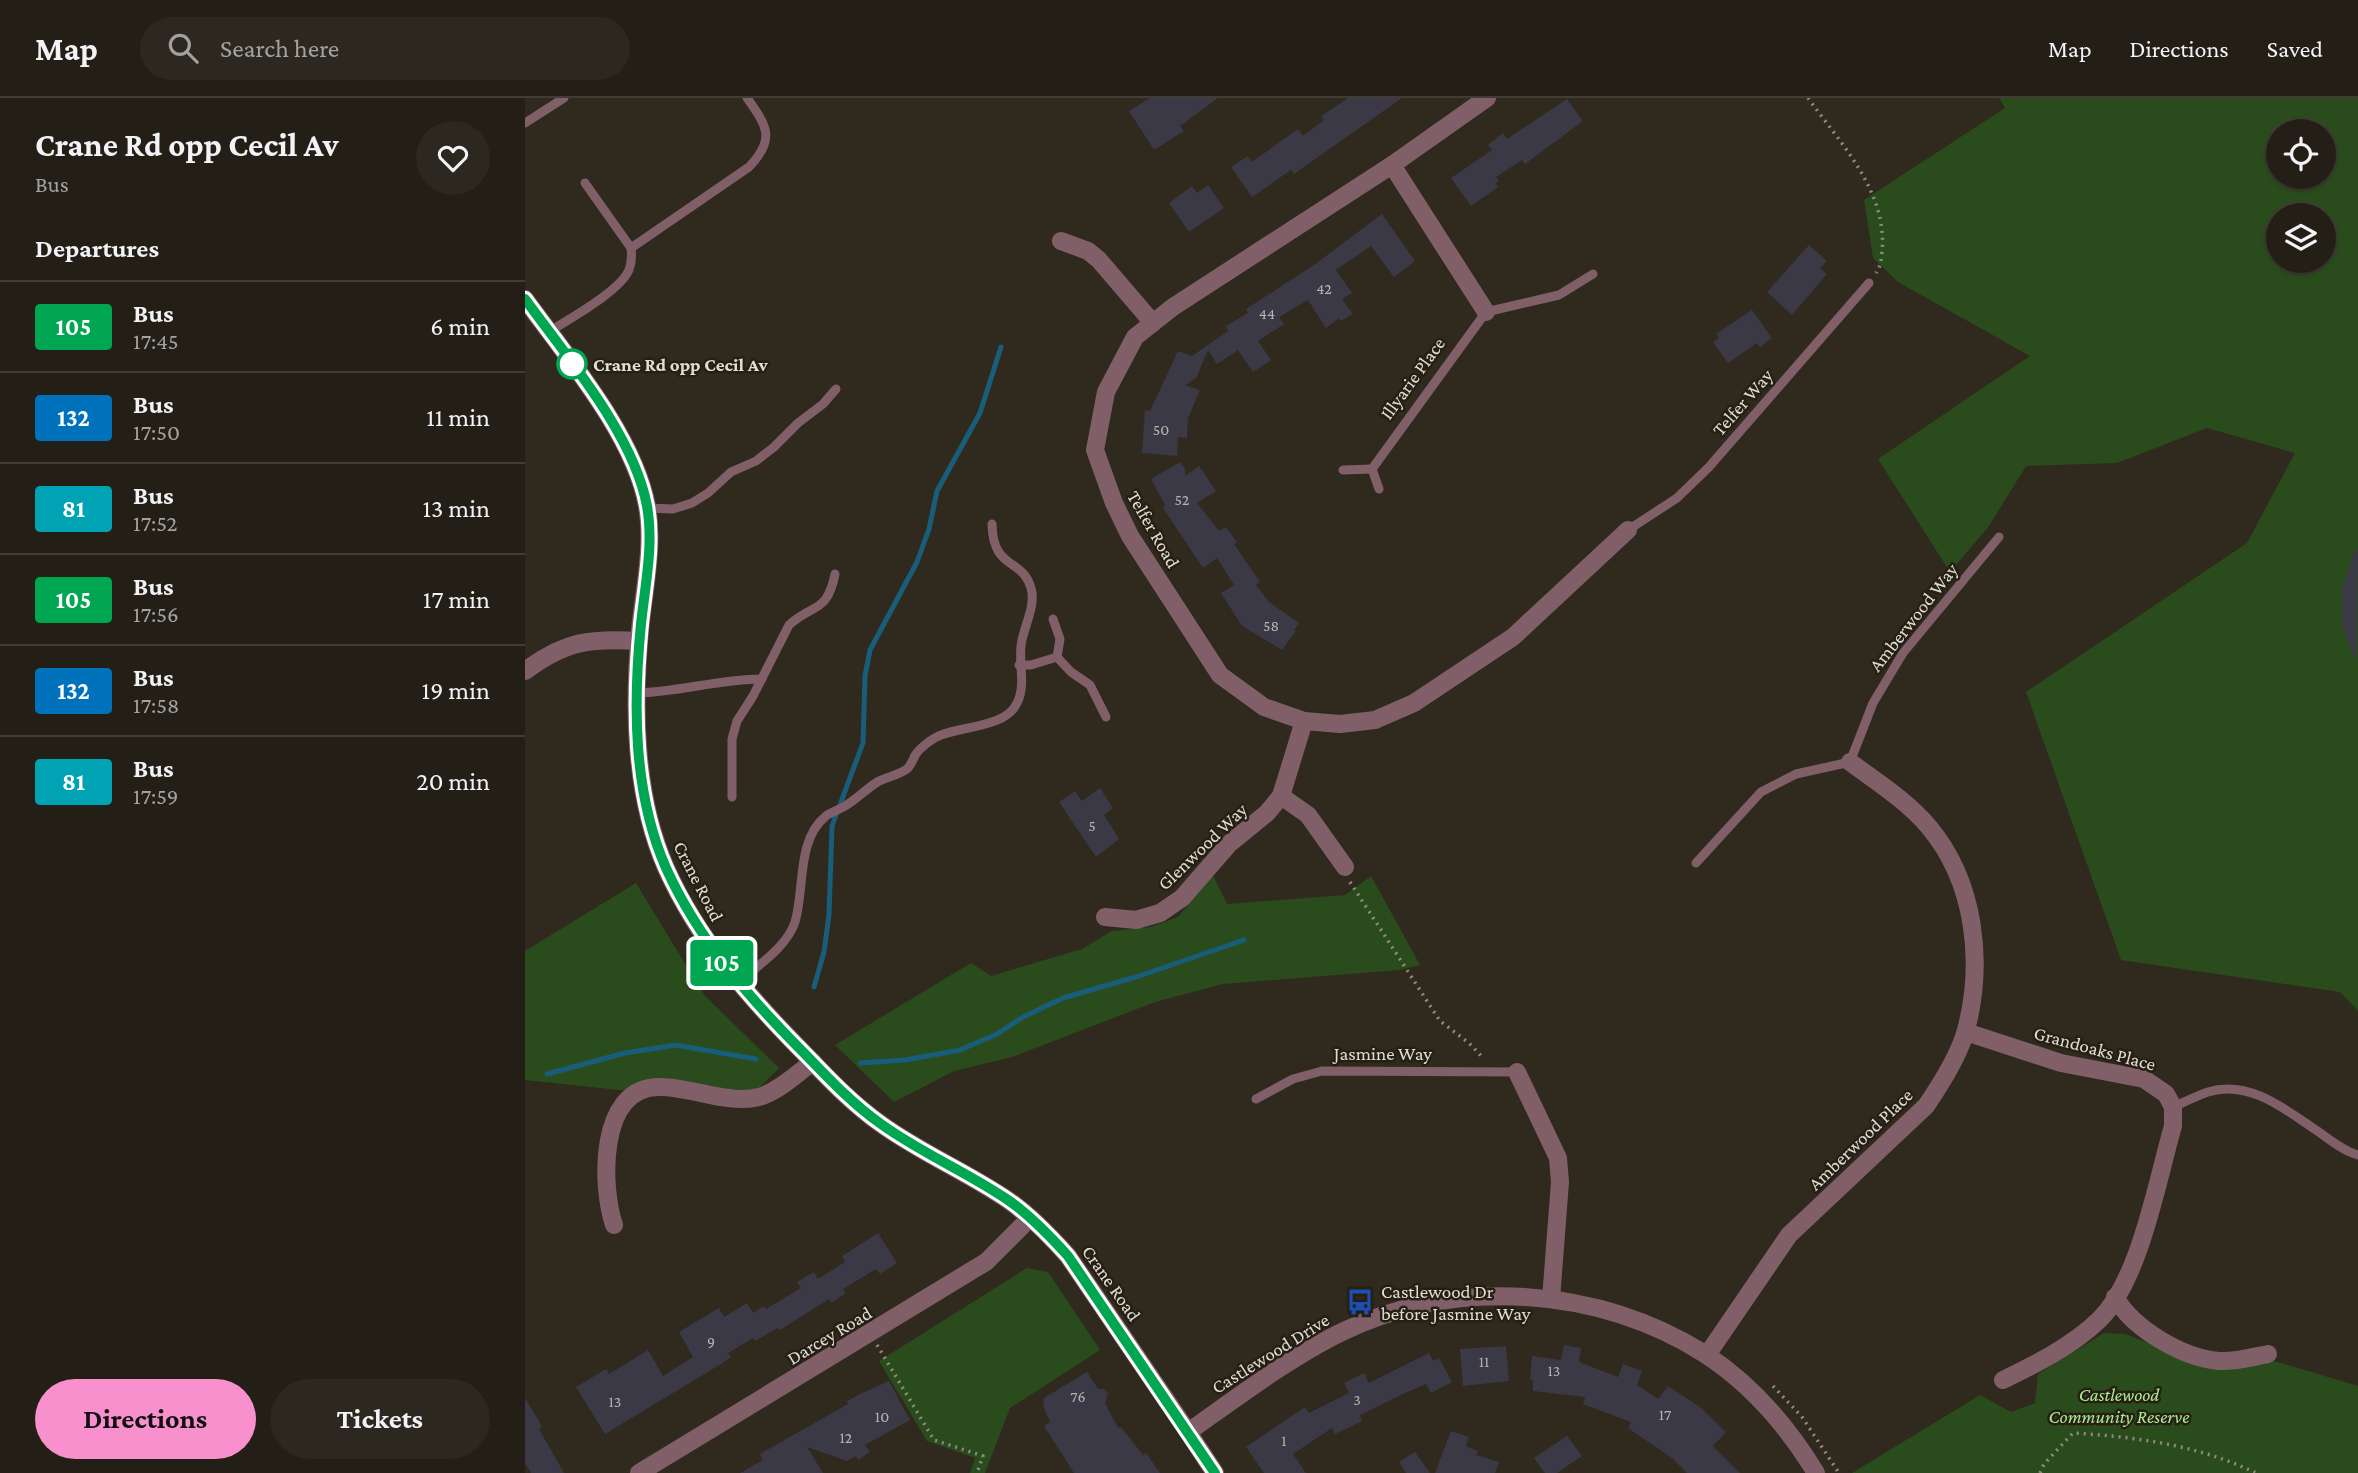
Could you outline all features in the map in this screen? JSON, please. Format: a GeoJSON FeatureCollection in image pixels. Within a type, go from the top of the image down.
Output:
{"type":"FeatureCollection","features":[{"type":"Feature","properties":{"kind":"street","name":"Telfer Road"},"geometry":{"type":"LineString","coordinates":[[1487,98],[1392,166],[1288,231],[1135,337],[1106,392],[1095,450],[1114,503],[1130,536],[1220,675],[1264,706],[1304,720],[1340,724],[1375,720],[1414,703],[1513,637],[1628,530]]}},
{"type":"Feature","properties":{"kind":"street"},"geometry":{"type":"LineString","coordinates":[[1392,166],[1486,312]]}},
{"type":"Feature","properties":{"kind":"street"},"geometry":{"type":"LineString","coordinates":[[1061,241],[1089,251],[1153,323]]}},
{"type":"Feature","properties":{"kind":"street","name":"Crane Road"},"geometry":{"type":"LineString","coordinates":[[525,299],[623,441],[638,473],[647,508],[649,544],[639,641],[637,693],[643,792],[658,847],[683,900],[738,984],[813,1062],[879,1123],[1010,1201],[1068,1256],[1215,1473]]}},
{"type":"Feature","properties":{"kind":"street"},"geometry":{"type":"LineString","coordinates":[[525,671],[566,645],[587,640],[639,641]]}},
{"type":"Feature","properties":{"kind":"street","name":"Glenwood Way"},"geometry":{"type":"LineString","coordinates":[[1105,917],[1136,920],[1160,913],[1182,898],[1229,844],[1268,813],[1282,796],[1304,720]]}},
{"type":"Feature","properties":{"kind":"street","name":"Amberwood Place"},"geometry":{"type":"LineString","coordinates":[[1706,1355],[1789,1235],[1926,1106],[1939,1087],[1966,1032],[1975,982],[1975,947],[1971,916],[1961,881],[1946,851],[1928,826],[1903,801],[1850,762]]}},
{"type":"Feature","properties":{"kind":"street"},"geometry":{"type":"LineString","coordinates":[[1282,796],[1308,815],[1345,867]]}},
{"type":"Feature","properties":{"kind":"street","name":"Grandoaks Place"},"geometry":{"type":"LineString","coordinates":[[1966,1032],[2061,1063],[2144,1079],[2166,1094],[2173,1107]]}},
{"type":"Feature","properties":{"kind":"street"},"geometry":{"type":"LineString","coordinates":[[614,1225],[607,1206],[609,1137],[619,1112],[630,1099],[644,1088],[661,1087],[727,1097],[757,1097],[776,1089],[813,1062]]}},
{"type":"Feature","properties":{"kind":"street"},"geometry":{"type":"LineString","coordinates":[[1517,1072],[1558,1158],[1560,1182],[1551,1299]]}},
{"type":"Feature","properties":{"kind":"street"},"geometry":{"type":"LineString","coordinates":[[2003,1380],[2088,1330],[2101,1318],[2115,1297],[2135,1261],[2173,1126],[2173,1107]]}},
{"type":"Feature","properties":{"kind":"street","name":"Darcey Road"},"geometry":{"type":"LineString","coordinates":[[639,1473],[870,1335],[986,1262],[1030,1218]]}},
{"type":"Feature","properties":{"kind":"street","name":"Castlewood Drive"},"geometry":{"type":"LineString","coordinates":[[1188,1432],[1311,1350],[1343,1331],[1386,1314],[1468,1297],[1551,1299],[1587,1305],[1628,1317],[1670,1334],[1706,1355],[1772,1412],[1798,1443],[1816,1473]]}},
{"type":"Feature","properties":{"kind":"street"},"geometry":{"type":"LineString","coordinates":[[2115,1297],[2132,1321],[2188,1353],[2221,1361],[2268,1353]]}},
{"type":"Feature","properties":{"kind":"lane"},"geometry":{"type":"LineString","coordinates":[[525,123],[564,98]]}},
{"type":"Feature","properties":{"kind":"lane"},"geometry":{"type":"LineString","coordinates":[[631,248],[749,167],[762,153],[767,139],[765,122],[747,98]]}},
{"type":"Feature","properties":{"kind":"lane"},"geometry":{"type":"LineString","coordinates":[[549,332],[623,279],[632,259],[631,248],[585,183]]}},
{"type":"Feature","properties":{"kind":"lane"},"geometry":{"type":"LineString","coordinates":[[1486,312],[1559,295],[1593,274]]}},
{"type":"Feature","properties":{"kind":"lane","name":"Telfer Way"},"geometry":{"type":"LineString","coordinates":[[1628,530],[1678,498],[1709,467],[1869,283]]}},
{"type":"Feature","properties":{"kind":"lane","name":"Illyarie Place"},"geometry":{"type":"LineString","coordinates":[[1372,469],[1486,312]]}},
{"type":"Feature","properties":{"kind":"lane"},"geometry":{"type":"LineString","coordinates":[[647,508],[673,509],[708,494],[731,472],[756,461],[774,447],[836,389]]}},
{"type":"Feature","properties":{"kind":"lane"},"geometry":{"type":"LineString","coordinates":[[1343,470],[1372,469],[1379,489]]}},
{"type":"Feature","properties":{"kind":"lane"},"geometry":{"type":"LineString","coordinates":[[738,984],[786,939],[795,923],[806,850],[815,829],[826,816],[845,806],[875,783],[908,769],[916,754],[938,736],[1001,719],[1011,713],[1021,690],[1019,664],[1031,588],[1019,569],[1005,562],[992,543],[992,524]]}},
{"type":"Feature","properties":{"kind":"lane","name":"Amberwood Way"},"geometry":{"type":"LineString","coordinates":[[1850,762],[1873,703],[1903,653],[1999,537]]}},
{"type":"Feature","properties":{"kind":"lane"},"geometry":{"type":"LineString","coordinates":[[732,797],[734,730],[737,721],[789,625],[798,617],[820,607],[832,587],[835,574]]}},
{"type":"Feature","properties":{"kind":"lane"},"geometry":{"type":"LineString","coordinates":[[1053,619],[1060,639],[1057,657]]}},
{"type":"Feature","properties":{"kind":"lane"},"geometry":{"type":"LineString","coordinates":[[1019,664],[1031,665],[1057,657]]}},
{"type":"Feature","properties":{"kind":"lane"},"geometry":{"type":"LineString","coordinates":[[1057,657],[1071,672],[1090,685],[1106,717]]}},
{"type":"Feature","properties":{"kind":"lane"},"geometry":{"type":"LineString","coordinates":[[637,693],[671,692],[730,679],[762,679]]}},
{"type":"Feature","properties":{"kind":"lane"},"geometry":{"type":"LineString","coordinates":[[1696,863],[1761,792],[1779,780],[1850,762]]}},
{"type":"Feature","properties":{"kind":"lane","name":"Jasmine Way"},"geometry":{"type":"LineString","coordinates":[[1256,1099],[1293,1079],[1322,1071],[1517,1072]]}},
{"type":"Feature","properties":{"kind":"lane"},"geometry":{"type":"LineString","coordinates":[[2173,1107],[2209,1091],[2244,1091],[2262,1096],[2287,1110],[2358,1155]]}},
{"type":"Feature","properties":{"kind":"path"},"geometry":{"type":"LineString","coordinates":[[1808,98],[1870,187],[1880,212],[1883,239],[1880,267],[1869,283]]}},
{"type":"Feature","properties":{"kind":"path"},"geometry":{"type":"LineString","coordinates":[[1345,867],[1349,880],[1440,1021],[1477,1051],[1484,1059],[1486,1071]]}},
{"type":"Feature","properties":{"kind":"path"},"geometry":{"type":"LineString","coordinates":[[870,1335],[934,1440],[983,1457],[977,1473]]}},
{"type":"Feature","properties":{"kind":"path"},"geometry":{"type":"LineString","coordinates":[[2040,1473],[2044,1464],[2073,1433],[2174,1444],[2229,1460],[2256,1473]]}},
{"type":"Feature","properties":{"kind":"green space"},"geometry":{"type":"Polygon","coordinates":[[[1999,98],[2358,98],[2358,1011],[2340,992],[2121,960],[2026,692],[2247,543],[2295,453],[2207,428],[2117,463],[2026,466],[1989,526],[1950,572],[1878,459],[2030,356],[1898,282],[1873,258],[1864,200],[2005,108],[1999,98]]]}},
{"type":"Feature","properties":{"kind":"green space"},"geometry":{"type":"Polygon","coordinates":[[[1213,875],[1227,904],[1345,895],[1371,876],[1420,965],[1400,970],[1223,984],[1155,1002],[1012,1057],[954,1071],[894,1102],[835,1045],[971,963],[991,976],[1082,949],[1112,931],[1151,927],[1178,917],[1213,875]]]}},
{"type":"Feature","properties":{"kind":"green space"},"geometry":{"type":"Polygon","coordinates":[[[636,883],[704,995],[779,1068],[756,1091],[686,1086],[629,1091],[525,1080],[525,951],[636,883]]]}},
{"type":"Feature","properties":{"kind":"green space"},"geometry":{"type":"Polygon","coordinates":[[[1027,1268],[1048,1272],[1100,1350],[1010,1408],[985,1473],[970,1473],[975,1458],[927,1441],[879,1361],[1027,1268]]]}},
{"type":"Feature","properties":{"kind":"green space","name":"Castlewood Community Reserve"},"geometry":{"type":"Polygon","coordinates":[[[2104,1333],[2125,1334],[2212,1367],[2274,1361],[2358,1386],[2358,1473],[1852,1473],[1980,1395],[2011,1412],[2035,1403],[2038,1374],[2104,1333]]]}},
{"type":"Feature","properties":{"kind":"building"},"geometry":{"type":"Polygon","coordinates":[[[1150,98],[1218,98],[1180,126],[1184,131],[1154,150],[1129,111],[1150,98]]]}},
{"type":"Feature","properties":{"kind":"building"},"geometry":{"type":"Polygon","coordinates":[[[1348,98],[1402,98],[1294,174],[1291,170],[1252,197],[1231,167],[1248,156],[1252,162],[1298,129],[1303,136],[1324,120],[1321,116],[1348,98]]]}},
{"type":"Feature","properties":{"kind":"building"},"geometry":{"type":"Polygon","coordinates":[[[1567,99],[1583,121],[1525,164],[1522,160],[1496,177],[1499,181],[1495,183],[1498,187],[1471,206],[1451,178],[1492,150],[1488,145],[1503,133],[1507,139],[1567,99]]]}},
{"type":"Feature","properties":{"kind":"building"},"geometry":{"type":"Polygon","coordinates":[[[1208,185],[1224,208],[1189,232],[1169,203],[1192,186],[1197,193],[1208,185]]]}},
{"type":"Feature","properties":{"kind":"building"},"geometry":{"type":"Polygon","coordinates":[[[1382,214],[1415,261],[1394,277],[1371,246],[1336,270],[1352,293],[1342,299],[1353,314],[1341,321],[1339,318],[1326,328],[1308,300],[1279,317],[1284,324],[1258,341],[1271,360],[1253,372],[1238,350],[1217,364],[1208,350],[1196,378],[1185,385],[1200,390],[1188,418],[1187,438],[1178,437],[1177,456],[1142,453],[1145,410],[1150,411],[1178,351],[1192,356],[1228,331],[1226,326],[1248,313],[1246,309],[1314,265],[1382,214]]]}},
{"type":"Feature","properties":{"kind":"building"},"geometry":{"type":"Polygon","coordinates":[[[1809,245],[1827,261],[1820,268],[1827,274],[1792,315],[1767,292],[1809,245]]]}},
{"type":"Feature","properties":{"kind":"building"},"geometry":{"type":"Polygon","coordinates":[[[1752,310],[1772,338],[1760,347],[1757,343],[1728,363],[1713,342],[1719,338],[1716,334],[1752,310]]]}},
{"type":"Feature","properties":{"kind":"building"},"geometry":{"type":"Polygon","coordinates":[[[1180,462],[1185,469],[1185,476],[1199,466],[1216,491],[1197,503],[1219,531],[1226,527],[1237,542],[1234,544],[1260,582],[1256,585],[1269,602],[1299,623],[1282,650],[1242,626],[1221,593],[1234,585],[1217,558],[1203,568],[1163,508],[1165,505],[1151,479],[1180,462]]]}},
{"type":"Feature","properties":{"kind":"building"},"geometry":{"type":"Polygon","coordinates":[[[2355,549],[2358,550],[2356,663],[2343,627],[2342,589],[2355,549]]]}},
{"type":"Feature","properties":{"kind":"building"},"geometry":{"type":"Polygon","coordinates":[[[1100,788],[1113,808],[1104,815],[1119,839],[1096,857],[1059,802],[1075,791],[1082,801],[1100,788]]]}},
{"type":"Feature","properties":{"kind":"building"},"geometry":{"type":"Polygon","coordinates":[[[878,1233],[897,1263],[880,1274],[876,1269],[843,1289],[846,1293],[831,1303],[829,1299],[780,1330],[778,1328],[755,1341],[753,1338],[728,1353],[731,1357],[721,1364],[605,1434],[576,1387],[606,1369],[609,1374],[648,1350],[663,1376],[693,1357],[679,1332],[719,1308],[724,1317],[747,1303],[753,1313],[764,1306],[766,1309],[801,1288],[797,1282],[814,1272],[818,1279],[845,1262],[842,1256],[878,1233]]]}},
{"type":"Feature","properties":{"kind":"building"},"geometry":{"type":"Polygon","coordinates":[[[1564,1345],[1581,1348],[1579,1362],[1618,1377],[1623,1364],[1642,1371],[1637,1385],[1658,1399],[1668,1386],[1700,1407],[1726,1432],[1713,1446],[1740,1473],[1687,1473],[1672,1458],[1628,1428],[1631,1422],[1583,1404],[1585,1397],[1533,1391],[1533,1379],[1530,1380],[1532,1356],[1561,1360],[1564,1345]]]}},
{"type":"Feature","properties":{"kind":"building"},"geometry":{"type":"Polygon","coordinates":[[[1506,1346],[1509,1381],[1463,1386],[1460,1349],[1506,1346]]]}},
{"type":"Feature","properties":{"kind":"building"},"geometry":{"type":"Polygon","coordinates":[[[1429,1353],[1433,1361],[1439,1358],[1452,1382],[1431,1393],[1426,1384],[1360,1415],[1362,1421],[1335,1434],[1332,1428],[1293,1454],[1306,1473],[1264,1473],[1246,1447],[1305,1407],[1309,1413],[1349,1393],[1344,1383],[1364,1373],[1369,1383],[1429,1353]]]}},
{"type":"Feature","properties":{"kind":"building"},"geometry":{"type":"Polygon","coordinates":[[[1087,1372],[1098,1389],[1104,1389],[1108,1394],[1105,1403],[1118,1428],[1121,1427],[1143,1455],[1146,1453],[1160,1473],[1074,1473],[1044,1426],[1050,1422],[1043,1405],[1044,1398],[1087,1372]]]}},
{"type":"Feature","properties":{"kind":"building"},"geometry":{"type":"Polygon","coordinates":[[[889,1381],[910,1420],[865,1445],[870,1452],[858,1460],[856,1456],[847,1461],[807,1447],[823,1473],[740,1473],[763,1460],[760,1454],[848,1404],[847,1401],[889,1381]]]}},
{"type":"Feature","properties":{"kind":"building"},"geometry":{"type":"Polygon","coordinates":[[[525,1398],[542,1426],[539,1429],[564,1473],[531,1473],[525,1463],[525,1398]]]}},
{"type":"Feature","properties":{"kind":"building"},"geometry":{"type":"Polygon","coordinates":[[[1451,1431],[1469,1437],[1466,1446],[1478,1451],[1476,1455],[1499,1462],[1495,1473],[1435,1473],[1451,1431]]]}},
{"type":"Feature","properties":{"kind":"building"},"geometry":{"type":"Polygon","coordinates":[[[1567,1436],[1582,1456],[1557,1473],[1545,1473],[1534,1458],[1567,1436]]]}},
{"type":"Feature","properties":{"kind":"building"},"geometry":{"type":"Polygon","coordinates":[[[1415,1452],[1430,1473],[1406,1473],[1399,1462],[1415,1452]]]}},
{"type":"Feature","properties":{"kind":"waterway"},"geometry":{"type":"LineString","coordinates":[[814,987],[824,952],[829,915],[832,826],[863,743],[865,676],[870,650],[917,562],[929,529],[937,491],[980,413],[1001,347]]}},
{"type":"Feature","properties":{"kind":"waterway"},"geometry":{"type":"LineString","coordinates":[[860,1063],[905,1060],[960,1050],[997,1034],[1023,1017],[1063,998],[1139,976],[1244,940]]}},
{"type":"Feature","properties":{"kind":"waterway"},"geometry":{"type":"LineString","coordinates":[[547,1074],[625,1053],[676,1045],[756,1059]]}},
{"type":"Feature","properties":{"kind":"bus line","name":"105"},"geometry":{"type":"LineString","coordinates":[[525,299],[623,441],[638,473],[647,508],[649,544],[637,669],[639,755],[650,823],[667,870],[683,900],[717,956],[738,984],[843,1091],[879,1123],[1010,1201],[1050,1235],[1068,1256],[1215,1473]]}},
{"type":"Feature","properties":{"kind":"place","name":"Crane Rd opp Cecil Av"},"geometry":{"type":"Point","coordinates":[572,364]}},
{"type":"Feature","properties":{"kind":"place","name":"Castlewood Dr before Jasmine Way"},"geometry":{"type":"Point","coordinates":[1360,1302]}}]}
